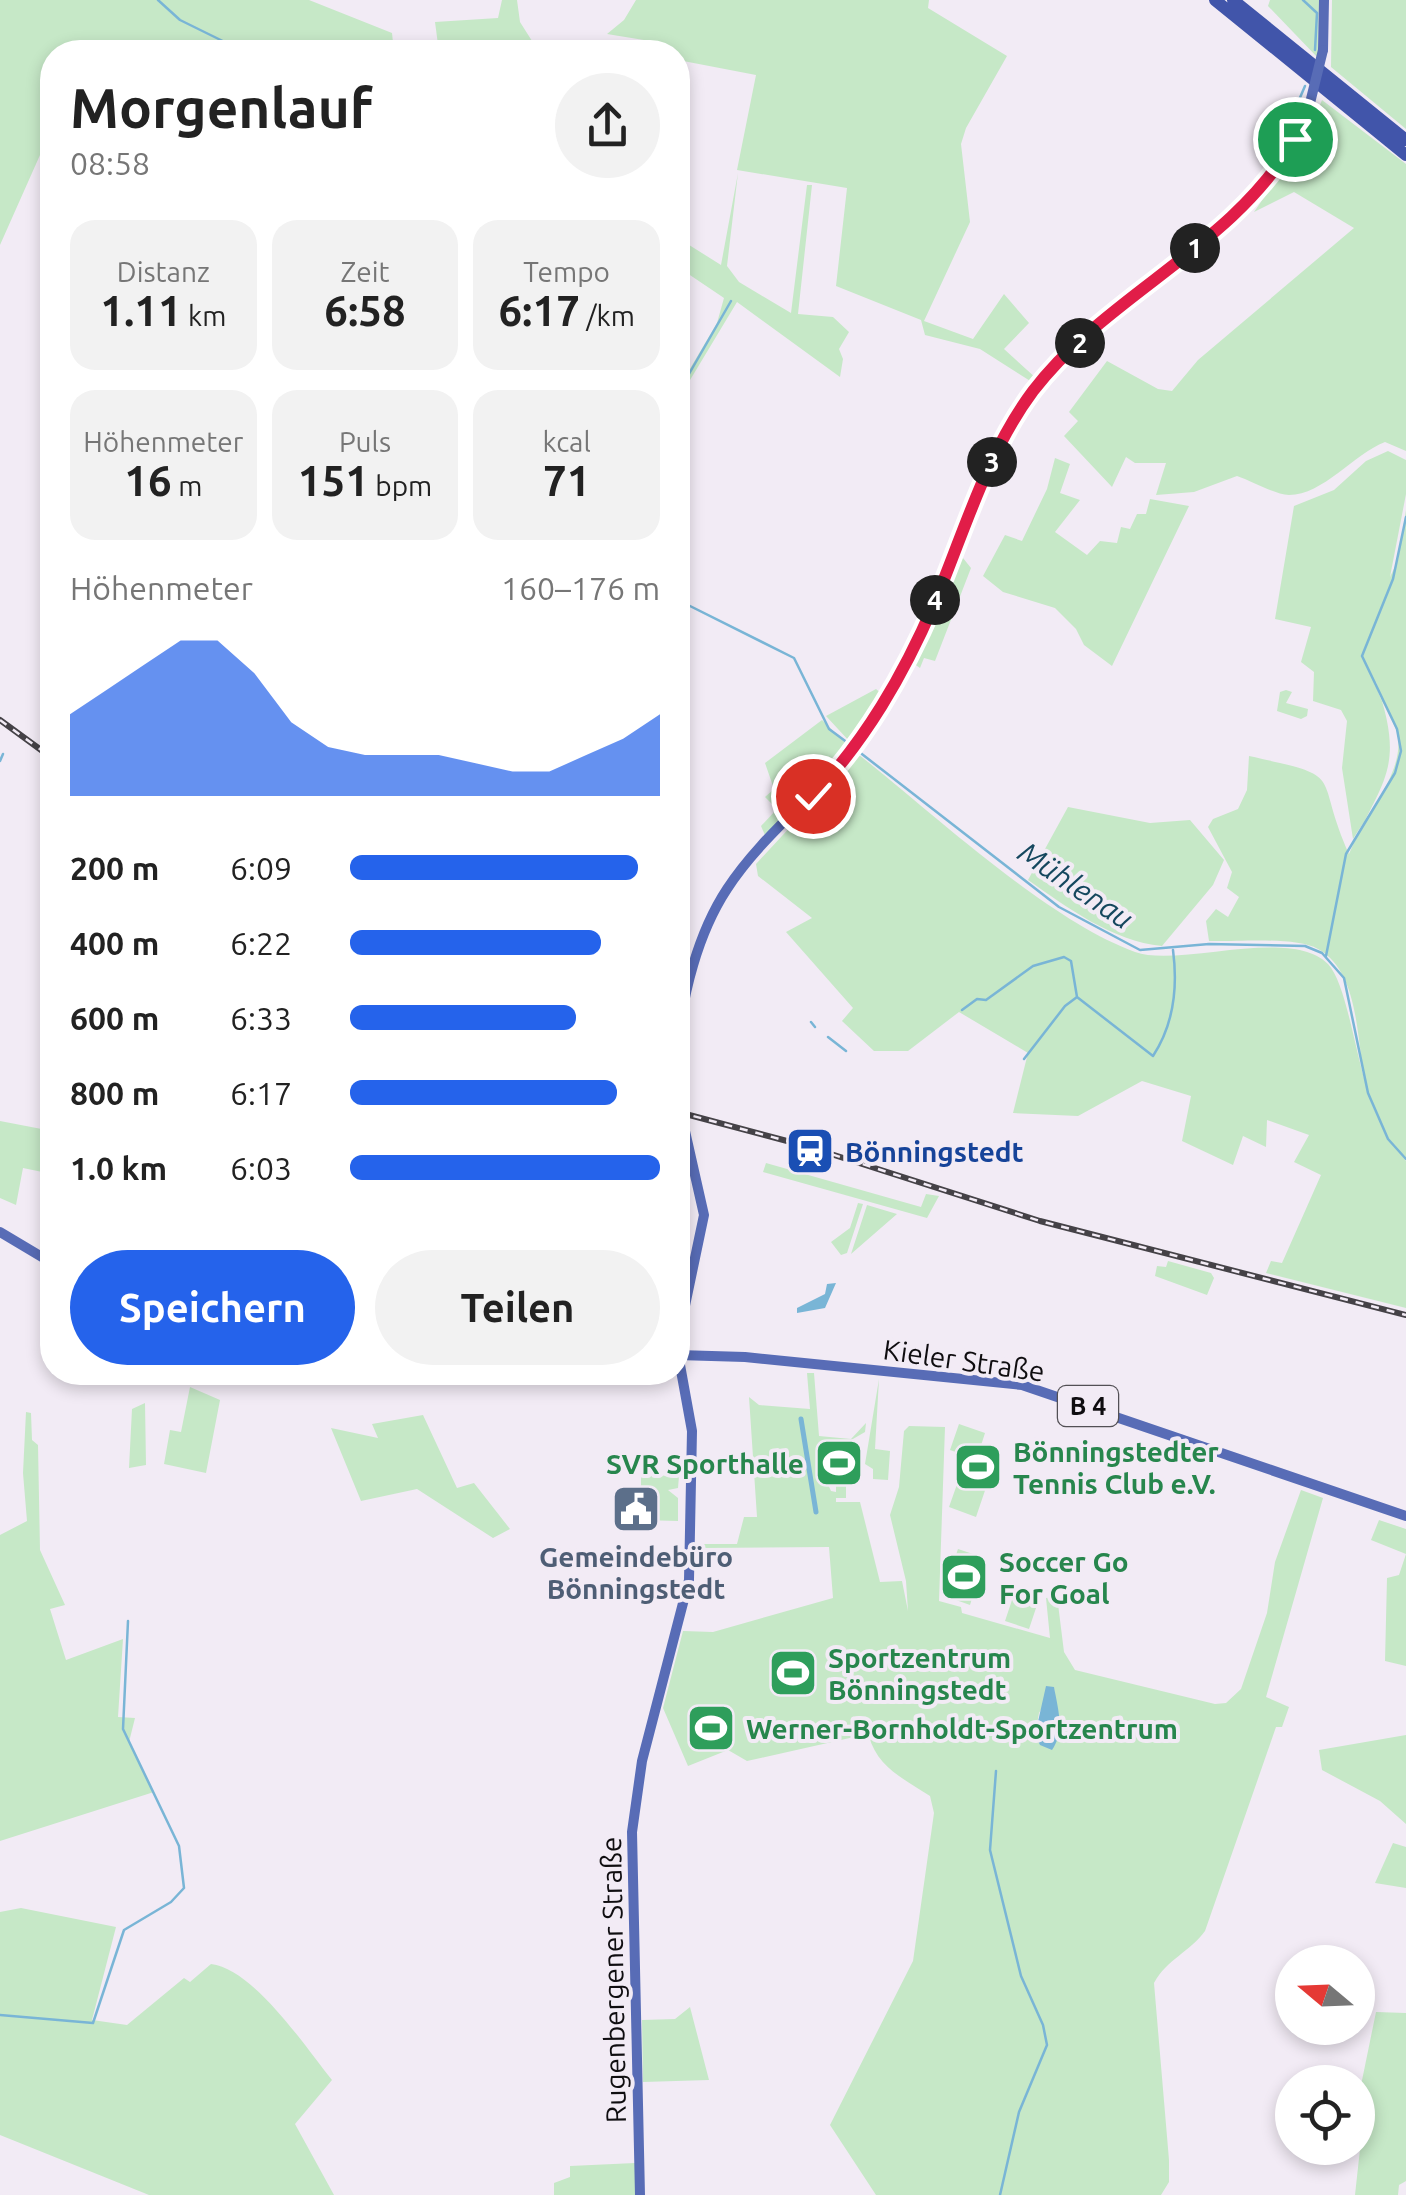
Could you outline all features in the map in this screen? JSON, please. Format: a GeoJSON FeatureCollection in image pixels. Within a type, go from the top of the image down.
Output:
{"type":"FeatureCollection","features":[{"type":"Feature","properties":{"kind":"highway"},"geometry":{"type":"LineString","coordinates":[[1215,0],[1406,155]]}},
{"type":"Feature","properties":{"kind":"highway"},"geometry":{"type":"LineString","coordinates":[[1233,0],[1406,140]]}},
{"type":"Feature","properties":{"kind":"main road"},"geometry":{"type":"LineString","coordinates":[[690,981],[722,898],[748,862],[860,744],[909,658],[984,480],[1033,392],[1084,340],[1258,192],[1286,154],[1310,104],[1322,50],[1324,0]]}},
{"type":"Feature","properties":{"kind":"main road"},"geometry":{"type":"LineString","coordinates":[[690,1155],[704,1215],[690,1282]]}},
{"type":"Feature","properties":{"kind":"main road"},"geometry":{"type":"LineString","coordinates":[[0,1232],[40,1256]]}},
{"type":"Feature","properties":{"kind":"main road","name":"Kieler Straße"},"geometry":{"type":"LineString","coordinates":[[690,1355],[1022,1385],[1406,1516]]}},
{"type":"Feature","properties":{"kind":"main road","name":"Rugenbergener Straße"},"geometry":{"type":"LineString","coordinates":[[640,2195],[632,1832],[642,1760],[689,1580],[692,1430],[684,1385]]}},
{"type":"Feature","properties":{"kind":"green space"},"geometry":{"type":"Polygon","coordinates":[[[0,0],[309,0],[392,33],[393,40],[40,40],[40,155],[0,245],[0,0]]]}},
{"type":"Feature","properties":{"kind":"green space"},"geometry":{"type":"Polygon","coordinates":[[[502,0],[517,0],[520,22],[531,40],[437,40],[435,22],[498,18],[502,0]]]}},
{"type":"Feature","properties":{"kind":"green space"},"geometry":{"type":"Polygon","coordinates":[[[636,0],[929,0],[928,8],[1007,56],[966,128],[961,144],[970,222],[924,321],[973,339],[1004,294],[1029,323],[1004,349],[1037,379],[1035,384],[980,349],[925,335],[921,320],[836,286],[847,188],[737,170],[756,75],[690,62],[690,40],[644,40],[607,34],[624,20],[636,0]]]}},
{"type":"Feature","properties":{"kind":"green space"},"geometry":{"type":"Polygon","coordinates":[[[1270,0],[1319,0],[1318,58],[1268,6],[1270,0]]]}},
{"type":"Feature","properties":{"kind":"green space"},"geometry":{"type":"Polygon","coordinates":[[[1332,0],[1406,0],[1406,129],[1331,67],[1332,0]]]}},
{"type":"Feature","properties":{"kind":"green space"},"geometry":{"type":"Polygon","coordinates":[[[1322,100],[1406,164],[1406,451],[1385,442],[1314,488],[1289,495],[1237,476],[1194,492],[1156,495],[1166,463],[1135,463],[1126,457],[1112,487],[1064,436],[1078,421],[1069,412],[1107,361],[1158,389],[1172,391],[1198,360],[1354,228],[1294,192],[1254,212],[1309,132],[1322,100]]]}},
{"type":"Feature","properties":{"kind":"green space"},"geometry":{"type":"Polygon","coordinates":[[[738,173],[727,266],[739,282],[791,313],[807,185],[812,185],[798,314],[833,317],[849,332],[839,349],[843,359],[840,377],[737,302],[690,380],[690,369],[717,323],[724,298],[690,275],[690,246],[721,265],[738,173]]]}},
{"type":"Feature","properties":{"kind":"green space"},"geometry":{"type":"Polygon","coordinates":[[[1388,451],[1406,460],[1406,494],[1390,577],[1398,560],[1406,510],[1406,1158],[1400,1153],[1406,1161],[1406,1308],[1266,1273],[1271,1261],[1282,1263],[1321,1175],[1294,1162],[1309,1135],[1267,1120],[1266,1147],[1243,1136],[1233,1165],[1182,1141],[1191,1096],[1142,1081],[1078,1116],[1013,1113],[1028,1053],[959,1012],[908,1051],[874,1051],[842,1021],[853,1008],[786,932],[812,918],[758,876],[756,864],[858,754],[1029,891],[1101,937],[1154,956],[1288,948],[1311,953],[1328,964],[1342,993],[1367,1089],[1350,994],[1333,961],[1318,949],[1295,942],[1209,941],[1206,921],[1216,909],[1228,917],[1239,897],[1227,888],[1232,872],[1208,827],[1213,819],[1238,809],[1247,790],[1249,756],[1302,769],[1323,782],[1349,854],[1365,821],[1353,839],[1342,768],[1347,721],[1341,710],[1313,701],[1314,672],[1301,662],[1311,627],[1275,619],[1294,506],[1334,490],[1366,461],[1388,451]]]}},
{"type":"Feature","properties":{"kind":"green space"},"geometry":{"type":"Polygon","coordinates":[[[1055,458],[1070,464],[1060,493],[1080,500],[1055,532],[1087,555],[1100,541],[1117,543],[1121,527],[1130,529],[1137,514],[1146,514],[1150,499],[1189,506],[1112,666],[1084,645],[1076,629],[1055,608],[1003,592],[983,576],[1005,535],[1022,541],[1047,489],[1055,458]]]}},
{"type":"Feature","properties":{"kind":"green space"},"geometry":{"type":"Polygon","coordinates":[[[959,553],[971,568],[935,661],[924,658],[920,668],[913,663],[959,553]]]}},
{"type":"Feature","properties":{"kind":"green space"},"geometry":{"type":"Polygon","coordinates":[[[876,689],[884,696],[855,743],[850,742],[826,716],[876,689]]]}},
{"type":"Feature","properties":{"kind":"green space"},"geometry":{"type":"Polygon","coordinates":[[[1280,692],[1292,692],[1286,703],[1308,709],[1307,716],[1301,719],[1277,711],[1280,692]]]}},
{"type":"Feature","properties":{"kind":"green space"},"geometry":{"type":"Polygon","coordinates":[[[822,720],[851,748],[767,840],[761,826],[777,809],[765,797],[774,789],[765,763],[822,720]]]}},
{"type":"Feature","properties":{"kind":"green space"},"geometry":{"type":"Polygon","coordinates":[[[1068,807],[1150,823],[1190,820],[1224,860],[1213,885],[1162,946],[1108,930],[1028,880],[1068,807]]]}},
{"type":"Feature","properties":{"kind":"green space"},"geometry":{"type":"Polygon","coordinates":[[[0,1121],[40,1129],[40,1172],[23,1168],[16,1205],[0,1198],[0,1121]]]}},
{"type":"Feature","properties":{"kind":"green space"},"geometry":{"type":"Polygon","coordinates":[[[766,1163],[921,1207],[926,1194],[939,1196],[927,1218],[763,1172],[766,1163]]]}},
{"type":"Feature","properties":{"kind":"green space"},"geometry":{"type":"Polygon","coordinates":[[[858,1203],[863,1204],[847,1253],[841,1255],[831,1242],[850,1228],[858,1203]]]}},
{"type":"Feature","properties":{"kind":"green space"},"geometry":{"type":"Polygon","coordinates":[[[867,1205],[897,1214],[851,1254],[867,1205]]]}},
{"type":"Feature","properties":{"kind":"green space"},"geometry":{"type":"Polygon","coordinates":[[[1168,1261],[1211,1273],[1214,1278],[1207,1295],[1155,1276],[1157,1266],[1166,1267],[1168,1261]]]}},
{"type":"Feature","properties":{"kind":"green space"},"geometry":{"type":"Polygon","coordinates":[[[807,1373],[814,1373],[819,1436],[851,1439],[866,1423],[865,1432],[846,1443],[829,1442],[826,1480],[831,1491],[836,1492],[836,1485],[846,1485],[846,1498],[836,1498],[836,1502],[860,1502],[880,1582],[902,1581],[908,1611],[906,1581],[890,1515],[899,1487],[904,1431],[909,1426],[945,1427],[939,1601],[961,1607],[962,1613],[1050,1638],[1046,1598],[1057,1596],[1064,1652],[1075,1670],[1215,1704],[1226,1703],[1241,1689],[1267,1613],[1275,1562],[1301,1490],[1323,1498],[1266,1697],[1289,1707],[1282,1727],[1276,1727],[1205,1931],[1154,1983],[1169,2160],[1169,2182],[1161,2195],[876,2195],[830,2125],[913,1961],[934,1813],[930,1796],[893,1771],[878,1756],[869,1736],[863,1735],[747,1761],[728,1750],[688,1766],[663,1708],[683,1631],[713,1632],[833,1598],[829,1547],[701,1548],[700,1544],[737,1544],[744,1517],[757,1517],[749,1397],[759,1405],[810,1409],[807,1373]],[[1054,1688],[1039,1713],[1035,1735],[1060,1739],[1054,1688]]]}},
{"type":"Feature","properties":{"kind":"green space"},"geometry":{"type":"Polygon","coordinates":[[[879,1379],[875,1449],[890,1451],[888,1480],[873,1479],[873,1469],[865,1464],[879,1379]]]}},
{"type":"Feature","properties":{"kind":"green space"},"geometry":{"type":"Polygon","coordinates":[[[190,1387],[220,1400],[206,1473],[164,1464],[170,1430],[181,1432],[190,1387]]]}},
{"type":"Feature","properties":{"kind":"green space"},"geometry":{"type":"Polygon","coordinates":[[[145,1403],[146,1465],[129,1468],[132,1409],[145,1403]]]}},
{"type":"Feature","properties":{"kind":"green space"},"geometry":{"type":"Polygon","coordinates":[[[26,1412],[31,1413],[32,1440],[38,1445],[40,1550],[65,1605],[50,1609],[66,1660],[123,1639],[118,1717],[135,1718],[129,1742],[154,1792],[0,1841],[0,1535],[27,1521],[23,1473],[26,1412]]]}},
{"type":"Feature","properties":{"kind":"green space"},"geometry":{"type":"Polygon","coordinates":[[[423,1415],[457,1488],[474,1483],[510,1529],[493,1538],[417,1489],[361,1501],[331,1428],[378,1438],[372,1424],[423,1415]]]}},
{"type":"Feature","properties":{"kind":"green space","name":"Bönningstedter Tennis Club e.V."},"geometry":{"type":"Polygon","coordinates":[[[959,1424],[985,1433],[977,1458],[994,1464],[976,1517],[949,1507],[967,1456],[950,1450],[959,1424]]]}},
{"type":"Feature","properties":{"kind":"green space"},"geometry":{"type":"Polygon","coordinates":[[[641,1475],[679,1476],[678,1488],[668,1490],[678,1498],[678,1521],[641,1520],[641,1475]]]}},
{"type":"Feature","properties":{"kind":"green space"},"geometry":{"type":"Polygon","coordinates":[[[1379,1520],[1406,1529],[1406,1554],[1371,1540],[1379,1520]]]}},
{"type":"Feature","properties":{"kind":"green space","name":"Soccer Go For Goal"},"geometry":{"type":"Polygon","coordinates":[[[958,1549],[985,1558],[970,1605],[942,1595],[958,1549]]]}},
{"type":"Feature","properties":{"kind":"green space"},"geometry":{"type":"Polygon","coordinates":[[[1406,1554],[1406,1666],[1385,1661],[1387,1578],[1399,1575],[1406,1554]]]}},
{"type":"Feature","properties":{"kind":"green space","name":"Soccer Go For Goal"},"geometry":{"type":"Polygon","coordinates":[[[1013,1597],[1037,1605],[1029,1629],[1005,1621],[1013,1597]]]}},
{"type":"Feature","properties":{"kind":"green space"},"geometry":{"type":"Polygon","coordinates":[[[1406,1735],[1406,1824],[1380,1801],[1322,1770],[1319,1750],[1406,1735]]]}},
{"type":"Feature","properties":{"kind":"green space"},"geometry":{"type":"Polygon","coordinates":[[[1393,1843],[1406,1847],[1406,1888],[1375,1883],[1393,1843]]]}},
{"type":"Feature","properties":{"kind":"green space"},"geometry":{"type":"Polygon","coordinates":[[[21,1908],[116,1927],[92,2020],[127,2025],[184,1978],[190,1982],[211,1964],[227,1969],[261,1994],[332,2080],[295,2124],[334,2195],[149,2195],[0,2135],[0,1912],[21,1908]]]}},
{"type":"Feature","properties":{"kind":"green space"},"geometry":{"type":"Polygon","coordinates":[[[690,2007],[709,2080],[643,2082],[642,2020],[675,2019],[690,2007]]]}},
{"type":"Feature","properties":{"kind":"green space"},"geometry":{"type":"Polygon","coordinates":[[[1376,2012],[1406,2013],[1406,2181],[1399,2185],[1398,2195],[1355,2195],[1358,2165],[1375,2165],[1375,2065],[1365,2065],[1369,2045],[1375,2045],[1376,2012]]]}},
{"type":"Feature","properties":{"kind":"green space"},"geometry":{"type":"Polygon","coordinates":[[[635,2163],[636,2195],[554,2195],[554,2183],[570,2177],[570,2166],[635,2163]]]}},
{"type":"Feature","properties":{"kind":"water"},"geometry":{"type":"Polygon","coordinates":[[[836,1283],[825,1308],[797,1313],[797,1308],[825,1294],[827,1284],[836,1283]]]}},
{"type":"Feature","properties":{"kind":"water"},"geometry":{"type":"Polygon","coordinates":[[[1046,1686],[1054,1687],[1059,1720],[1052,1750],[1040,1745],[1035,1735],[1046,1686]]]}},
{"type":"Feature","properties":{"kind":"waterway","name":"Mühlenau"},"geometry":{"type":"LineString","coordinates":[[158,0],[180,20],[221,40]]}},
{"type":"Feature","properties":{"kind":"waterway"},"geometry":{"type":"LineString","coordinates":[[1303,0],[1317,13],[1315,50]]}},
{"type":"Feature","properties":{"kind":"waterway"},"geometry":{"type":"LineString","coordinates":[[1274,158],[1305,86]]}},
{"type":"Feature","properties":{"kind":"waterway"},"geometry":{"type":"LineString","coordinates":[[690,372],[731,301]]}},
{"type":"Feature","properties":{"kind":"waterway"},"geometry":{"type":"LineString","coordinates":[[1038,376],[1085,330]]}},
{"type":"Feature","properties":{"kind":"waterway"},"geometry":{"type":"LineString","coordinates":[[1326,956],[1346,854],[1395,773],[1401,751],[1397,729],[1362,656],[1393,579],[1406,517]]}},
{"type":"Feature","properties":{"kind":"waterway","name":"Mühlenau"},"geometry":{"type":"LineString","coordinates":[[690,606],[794,658],[829,729],[852,746]]}},
{"type":"Feature","properties":{"kind":"waterway","name":"Mühlenau"},"geometry":{"type":"LineString","coordinates":[[858,751],[1059,907],[1140,950],[1209,944],[1305,946],[1322,953],[1344,978],[1368,1093],[1388,1139],[1406,1159]]}},
{"type":"Feature","properties":{"kind":"waterway"},"geometry":{"type":"LineString","coordinates":[[0,761],[3,754]]}},
{"type":"Feature","properties":{"kind":"waterway"},"geometry":{"type":"LineString","coordinates":[[962,1010],[977,999],[986,1000],[1033,966],[1064,957],[1071,961],[1077,997],[1153,1056],[1173,1005],[1173,950]]}},
{"type":"Feature","properties":{"kind":"waterway"},"geometry":{"type":"LineString","coordinates":[[1024,1059],[1065,1006],[1077,997]]}},
{"type":"Feature","properties":{"kind":"waterway"},"geometry":{"type":"LineString","coordinates":[[811,1022],[815,1027]]}},
{"type":"Feature","properties":{"kind":"waterway"},"geometry":{"type":"LineString","coordinates":[[828,1037],[846,1051]]}},
{"type":"Feature","properties":{"kind":"waterway"},"geometry":{"type":"LineString","coordinates":[[801,1419],[816,1512]]}},
{"type":"Feature","properties":{"kind":"waterway"},"geometry":{"type":"LineString","coordinates":[[0,2015],[93,2023],[124,1930],[171,1902],[184,1888],[179,1846],[123,1729],[128,1621]]}},
{"type":"Feature","properties":{"kind":"waterway"},"geometry":{"type":"LineString","coordinates":[[996,1771],[990,1850],[1021,1976],[1043,2025],[1047,2045],[1019,2112],[1000,2195]]}},
{"type":"Feature","properties":{"kind":"railway"},"geometry":{"type":"LineString","coordinates":[[0,720],[40,749]]}},
{"type":"Feature","properties":{"kind":"railway"},"geometry":{"type":"LineString","coordinates":[[690,1115],[806,1146],[1040,1221],[1406,1315]]}},
{"type":"Feature","properties":{"kind":"place","name":"Bönningstedt"},"geometry":{"type":"Point","coordinates":[810,1151]}},
{"type":"Feature","properties":{"kind":"place","name":"SVR Sporthalle"},"geometry":{"type":"Point","coordinates":[839,1463]}},
{"type":"Feature","properties":{"kind":"place","name":"Bönningstedter Tennis Club e.V."},"geometry":{"type":"Point","coordinates":[978,1467]}},
{"type":"Feature","properties":{"kind":"place","name":"Gemeindebüro Bönningstedt"},"geometry":{"type":"Point","coordinates":[636,1509]}},
{"type":"Feature","properties":{"kind":"place","name":"Soccer Go For Goal"},"geometry":{"type":"Point","coordinates":[964,1577]}},
{"type":"Feature","properties":{"kind":"place","name":"Sportzentrum Bönningstedt"},"geometry":{"type":"Point","coordinates":[793,1673]}},
{"type":"Feature","properties":{"kind":"place","name":"Werner-Bornholdt-Sportzentrum"},"geometry":{"type":"Point","coordinates":[711,1728]}},
{"type":"Feature","properties":{"kind":"route"},"geometry":{"type":"LineString","coordinates":[[813,796],[860,744],[880,712],[934,604],[984,480],[1033,392],[1062,360],[1247,203],[1295,139]]}}]}
